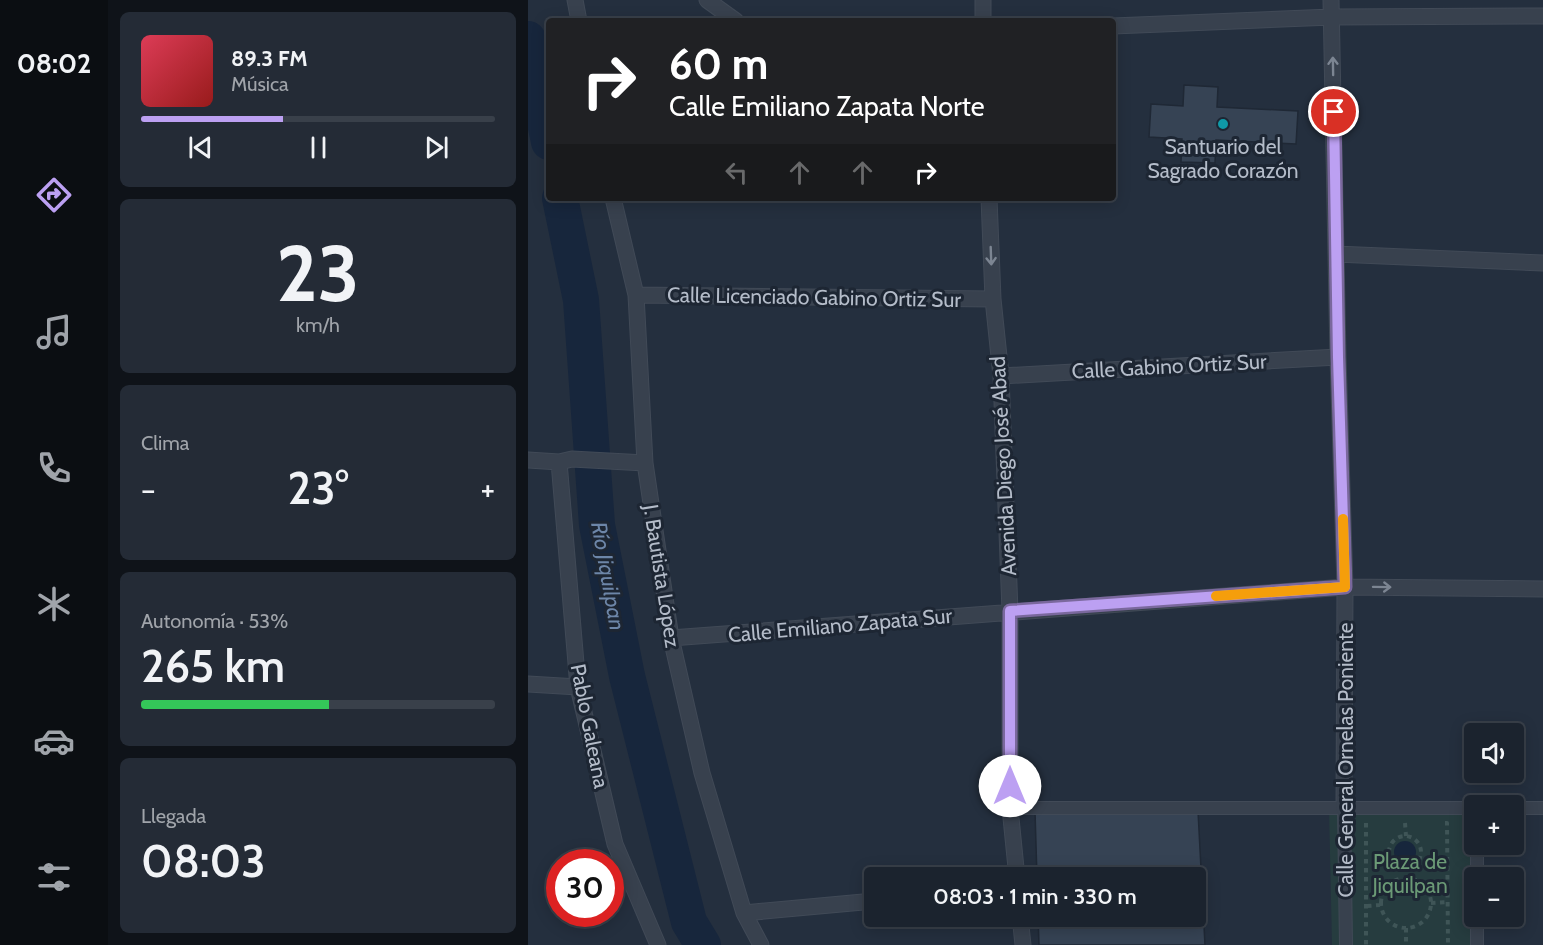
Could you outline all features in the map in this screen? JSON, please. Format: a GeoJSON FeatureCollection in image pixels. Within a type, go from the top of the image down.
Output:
{"type":"FeatureCollection","features":[{"type":"Feature","properties":{"kind":"street"},"geometry":{"type":"LineString","coordinates":[[575,0],[578,18]]}},
{"type":"Feature","properties":{"kind":"street"},"geometry":{"type":"LineString","coordinates":[[707,0],[732,18]]}},
{"type":"Feature","properties":{"kind":"street"},"geometry":{"type":"LineString","coordinates":[[983,0],[983,18]]}},
{"type":"Feature","properties":{"kind":"street","name":"Calle General Ornelas Poniente"},"geometry":{"type":"LineString","coordinates":[[1331,0],[1345,587],[1346,945]]}},
{"type":"Feature","properties":{"kind":"street"},"geometry":{"type":"LineString","coordinates":[[1116,26],[1332,17],[1543,16]]}},
{"type":"Feature","properties":{"kind":"street","name":"J. Bautista López"},"geometry":{"type":"LineString","coordinates":[[614,201],[636,295],[645,463],[671,638],[702,773],[744,913],[761,945]]}},
{"type":"Feature","properties":{"kind":"street","name":"Avenida Diego José Abad"},"geometry":{"type":"LineString","coordinates":[[989,201],[993,299],[1000,376],[1010,611],[1010,808],[1016,867]]}},
{"type":"Feature","properties":{"kind":"street"},"geometry":{"type":"LineString","coordinates":[[1336,254],[1543,263]]}},
{"type":"Feature","properties":{"kind":"street","name":"Calle Licenciado Gabino Ortiz Sur"},"geometry":{"type":"LineString","coordinates":[[636,295],[993,299]]}},
{"type":"Feature","properties":{"kind":"street","name":"Calle Gabino Ortiz Sur"},"geometry":{"type":"LineString","coordinates":[[1000,376],[1338,357]]}},
{"type":"Feature","properties":{"kind":"street"},"geometry":{"type":"LineString","coordinates":[[528,460],[645,463]]}},
{"type":"Feature","properties":{"kind":"street","name":"Pablo Galeana"},"geometry":{"type":"LineString","coordinates":[[566,461],[578,687],[615,844],[658,945]]}},
{"type":"Feature","properties":{"kind":"street","name":"Calle Emiliano Zapata Sur"},"geometry":{"type":"LineString","coordinates":[[671,638],[1345,587],[1543,589]]}},
{"type":"Feature","properties":{"kind":"street"},"geometry":{"type":"LineString","coordinates":[[528,684],[578,687]]}},
{"type":"Feature","properties":{"kind":"street"},"geometry":{"type":"LineString","coordinates":[[1010,808],[1464,808]]}},
{"type":"Feature","properties":{"kind":"street"},"geometry":{"type":"LineString","coordinates":[[1524,808],[1543,808]]}},
{"type":"Feature","properties":{"kind":"street"},"geometry":{"type":"LineString","coordinates":[[744,913],[864,902]]}},
{"type":"Feature","properties":{"kind":"street"},"geometry":{"type":"LineString","coordinates":[[1021,927],[1023,945]]}},
{"type":"Feature","properties":{"kind":"street"},"geometry":{"type":"LineString","coordinates":[[1477,927],[1477,945]]}},
{"type":"Feature","properties":{"kind":"path"},"geometry":{"type":"LineString","coordinates":[[1366,945],[1365,824],[1375,823]]}},
{"type":"Feature","properties":{"kind":"path"},"geometry":{"type":"LineString","coordinates":[[1395,823],[1416,823]]}},
{"type":"Feature","properties":{"kind":"path"},"geometry":{"type":"LineString","coordinates":[[1405,823],[1406,836]]}},
{"type":"Feature","properties":{"kind":"path"},"geometry":{"type":"LineString","coordinates":[[1437,823],[1447,823],[1448,945]]}},
{"type":"Feature","properties":{"kind":"path"},"geometry":{"type":"LineString","coordinates":[[1406,836],[1419,843],[1422,853],[1417,863],[1406,868],[1393,863],[1389,853],[1395,839],[1406,836]]}},
{"type":"Feature","properties":{"kind":"path"},"geometry":{"type":"LineString","coordinates":[[1406,868],[1406,878]]}},
{"type":"Feature","properties":{"kind":"path"},"geometry":{"type":"LineString","coordinates":[[1406,878],[1422,883],[1427,889],[1431,903],[1429,913],[1424,920],[1418,926],[1406,928],[1394,926],[1387,921],[1380,905],[1384,889],[1390,883],[1406,878]]}},
{"type":"Feature","properties":{"kind":"path"},"geometry":{"type":"LineString","coordinates":[[1431,903],[1448,902]]}},
{"type":"Feature","properties":{"kind":"path"},"geometry":{"type":"LineString","coordinates":[[1366,906],[1380,905]]}},
{"type":"Feature","properties":{"kind":"path"},"geometry":{"type":"LineString","coordinates":[[1406,928],[1406,945]]}},
{"type":"Feature","properties":{"kind":"green space","name":"Plaza de Jiquilpan"},"geometry":{"type":"Polygon","coordinates":[[[1329,808],[1464,808],[1464,855],[1474,855],[1474,867],[1464,867],[1464,927],[1475,927],[1477,945],[1332,945],[1329,808]]]}},
{"type":"Feature","properties":{"kind":"water"},"geometry":{"type":"Polygon","coordinates":[[[1405,841],[1413,844],[1416,852],[1413,860],[1405,863],[1397,860],[1394,852],[1397,844],[1405,841]]]}},
{"type":"Feature","properties":{"kind":"building","name":"Santuario del Sagrado Corazón"},"geometry":{"type":"Polygon","coordinates":[[[1184,85],[1218,87],[1217,107],[1298,111],[1296,144],[1216,140],[1215,163],[1181,162],[1182,139],[1149,137],[1151,104],[1183,106],[1184,85]]]}},
{"type":"Feature","properties":{"kind":"building"},"geometry":{"type":"Polygon","coordinates":[[[1035,811],[1198,811],[1201,867],[1037,867],[1035,811]]]}},
{"type":"Feature","properties":{"kind":"building"},"geometry":{"type":"Polygon","coordinates":[[[1038,927],[1204,927],[1205,945],[1039,945],[1038,927]]]}},
{"type":"Feature","properties":{"kind":"waterway","name":"Río Jiquilpan"},"geometry":{"type":"LineString","coordinates":[[528,39],[546,127]]}},
{"type":"Feature","properties":{"kind":"waterway","name":"Río Jiquilpan"},"geometry":{"type":"LineString","coordinates":[[561,201],[581,300],[597,525],[627,676],[689,922],[703,945]]}},
{"type":"Feature","properties":{"kind":"slow traffic"},"geometry":{"type":"LineString","coordinates":[[1216,596],[1345,587],[1343,519]]}},
{"type":"Feature","properties":{"kind":"place","name":"Santuario del Sagrado Corazón"},"geometry":{"type":"Point","coordinates":[1223,124]}},
{"type":"Feature","properties":{"kind":"route"},"geometry":{"type":"LineString","coordinates":[[1010,786],[1010,611],[1345,587],[1334,112]]}}]}
